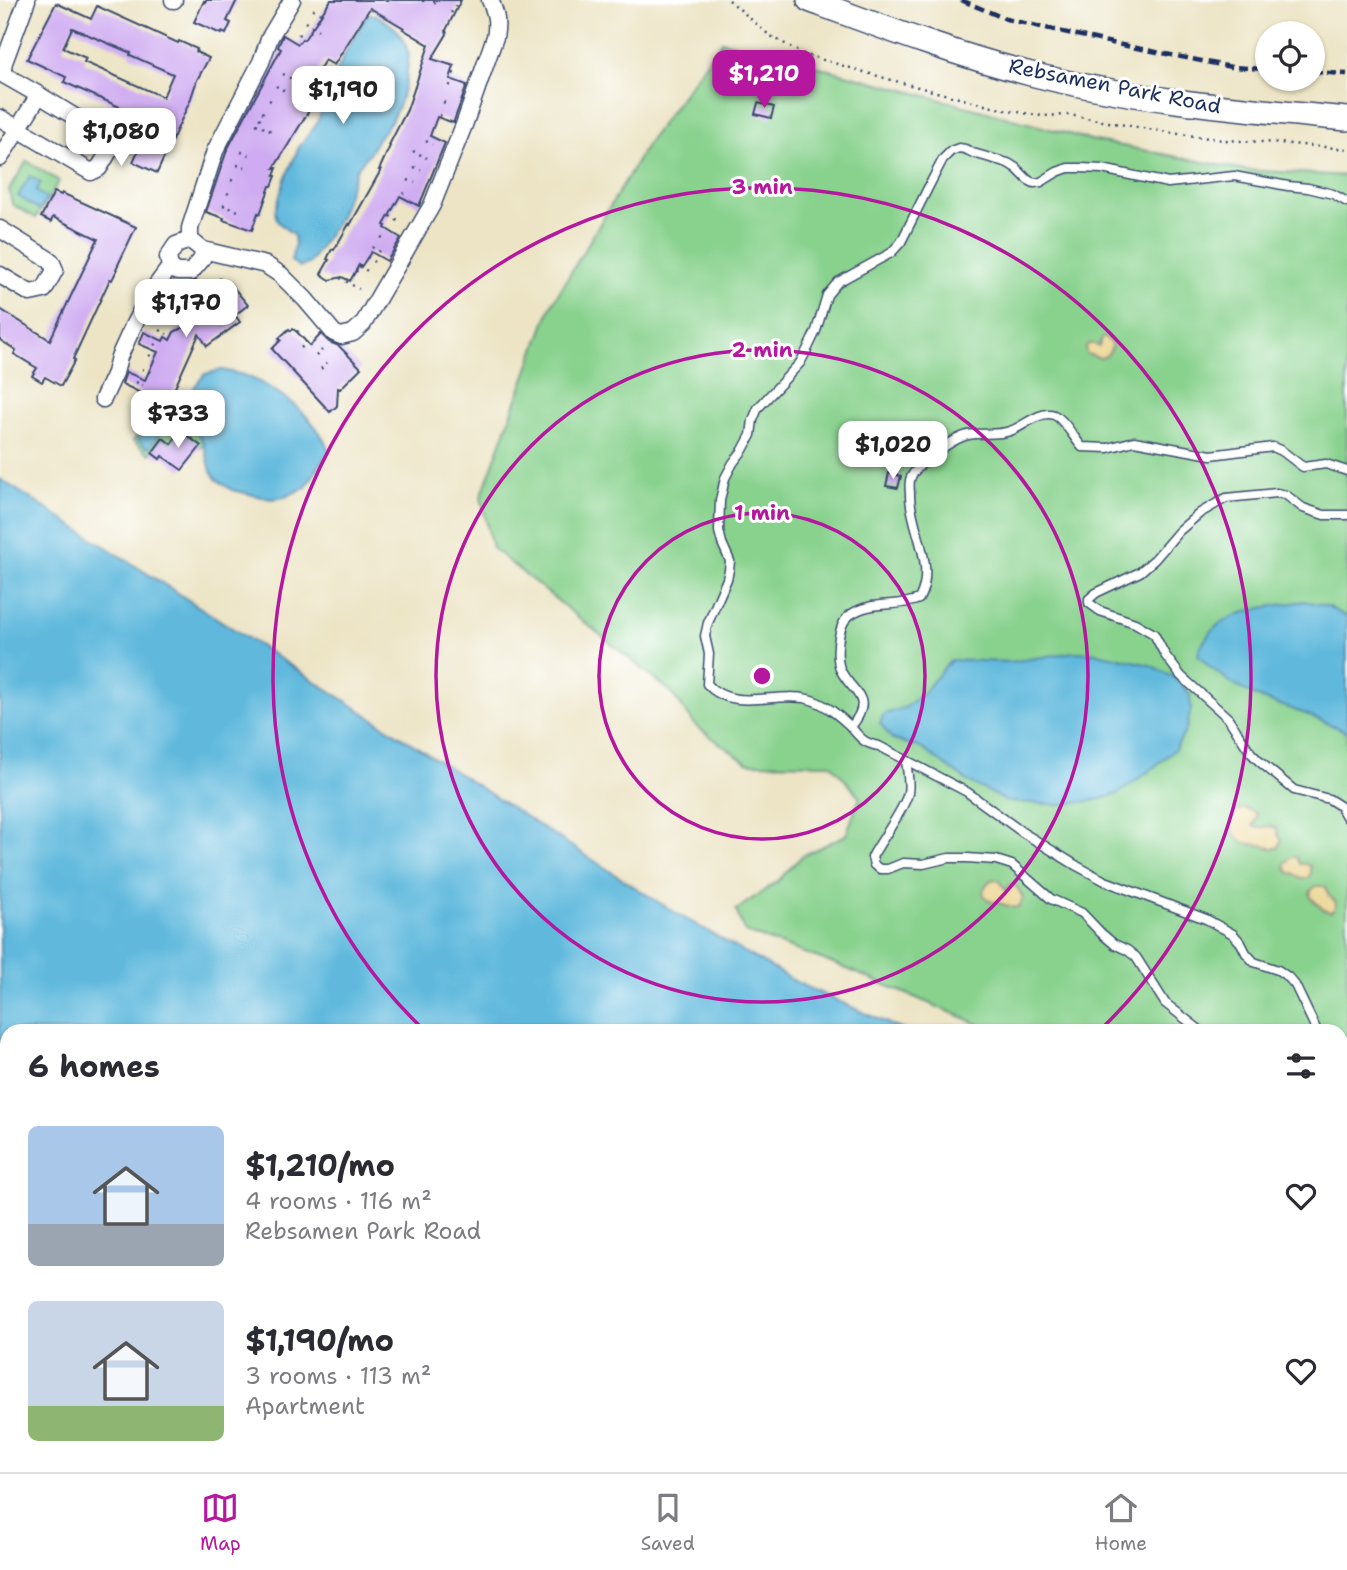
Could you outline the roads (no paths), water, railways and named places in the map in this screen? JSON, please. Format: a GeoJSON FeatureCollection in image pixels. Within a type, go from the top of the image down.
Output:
{"type":"FeatureCollection","features":[{"type":"Feature","properties":{"kind":"street"},"geometry":{"type":"LineString","coordinates":[[0,118],[91,172],[99,168],[111,148],[108,137],[5,75],[3,65],[27,0]]}},
{"type":"Feature","properties":{"kind":"street"},"geometry":{"type":"LineString","coordinates":[[292,0],[270,37],[261,62],[215,151],[190,228],[197,245],[202,259],[191,272],[177,272],[170,267],[168,257],[176,246],[197,245],[266,265],[281,275],[334,333],[341,336],[353,333],[363,324],[432,205],[495,37],[498,26],[490,0]]}},
{"type":"Feature","properties":{"kind":"street","name":"Rebsamen Park Road"},"geometry":{"type":"LineString","coordinates":[[809,0],[947,49],[1031,74],[1170,100],[1347,119]]}},
{"type":"Feature","properties":{"kind":"street"},"geometry":{"type":"LineString","coordinates":[[0,158],[39,95]]}},
{"type":"Feature","properties":{"kind":"street"},"geometry":{"type":"LineString","coordinates":[[0,229],[51,261],[55,270],[44,290],[30,293],[0,275]]}},
{"type":"Feature","properties":{"kind":"street"},"geometry":{"type":"LineString","coordinates":[[103,399],[134,324],[150,294],[170,267]]}},
{"type":"Feature","properties":{"kind":"lane"},"geometry":{"type":"LineString","coordinates":[[1314,1024],[1295,985],[1288,977],[1254,961],[1233,934],[1206,919],[1105,881],[1077,866],[1022,832],[967,792],[859,738],[851,727],[823,704],[805,698],[732,698],[713,690],[707,684],[709,653],[705,636],[727,579],[730,561],[719,531],[720,501],[725,478],[751,435],[758,408],[800,363],[816,331],[827,295],[838,282],[891,253],[901,242],[943,159],[951,151],[965,149],[1008,163],[1034,183],[1068,168],[1110,170],[1168,183],[1234,176],[1308,188],[1332,194],[1347,202]]}},
{"type":"Feature","properties":{"kind":"lane"},"geometry":{"type":"LineString","coordinates":[[851,727],[860,712],[862,699],[839,668],[840,629],[848,616],[858,610],[881,604],[911,603],[919,599],[926,569],[910,508],[909,481],[920,465],[958,438],[1009,432],[1044,415],[1052,414],[1062,420],[1082,447],[1108,448],[1134,441],[1211,455],[1272,447],[1282,450],[1303,467],[1326,464],[1347,471]]}},
{"type":"Feature","properties":{"kind":"lane"},"geometry":{"type":"LineString","coordinates":[[1347,515],[1324,515],[1303,508],[1286,495],[1277,492],[1226,498],[1200,513],[1179,531],[1140,572],[1096,593],[1089,599],[1089,603],[1100,611],[1135,623],[1154,634],[1165,655],[1181,676],[1228,718],[1260,762],[1294,790],[1329,799],[1340,806],[1347,818]]}},
{"type":"Feature","properties":{"kind":"lane"},"geometry":{"type":"LineString","coordinates":[[906,760],[908,794],[872,857],[874,865],[880,869],[888,869],[903,863],[923,864],[949,858],[996,860],[1012,865],[1051,899],[1082,913],[1114,944],[1136,957],[1165,1003],[1192,1024]]}},
{"type":"Feature","properties":{"kind":"water"},"geometry":{"type":"Polygon","coordinates":[[[368,14],[377,15],[395,28],[404,40],[409,55],[406,81],[391,121],[356,170],[340,217],[309,264],[300,267],[291,261],[294,236],[277,221],[275,211],[299,147],[316,125],[344,55],[368,14]]]}},
{"type":"Feature","properties":{"kind":"water"},"geometry":{"type":"Polygon","coordinates":[[[30,176],[41,183],[36,191],[47,198],[40,210],[18,196],[30,176]]]}},
{"type":"Feature","properties":{"kind":"water"},"geometry":{"type":"Polygon","coordinates":[[[222,370],[249,377],[273,390],[296,407],[316,427],[329,451],[306,487],[285,497],[271,499],[232,490],[216,479],[211,471],[204,444],[190,419],[188,403],[195,386],[205,374],[222,370]]]}},
{"type":"Feature","properties":{"kind":"water"},"geometry":{"type":"Polygon","coordinates":[[[152,420],[163,426],[163,429],[150,447],[147,447],[139,439],[152,420]]]}},
{"type":"Feature","properties":{"kind":"water"},"geometry":{"type":"Polygon","coordinates":[[[0,479],[674,912],[800,984],[889,1024],[0,1024],[0,479]]]}},
{"type":"Feature","properties":{"kind":"water"},"geometry":{"type":"Polygon","coordinates":[[[1304,601],[1327,606],[1347,617],[1347,732],[1262,699],[1234,685],[1198,655],[1208,635],[1228,619],[1252,610],[1304,601]]]}},
{"type":"Feature","properties":{"kind":"water"},"geometry":{"type":"Polygon","coordinates":[[[1074,652],[1098,653],[1150,665],[1172,676],[1190,695],[1191,709],[1186,730],[1175,749],[1118,794],[1059,805],[1006,801],[969,782],[921,748],[892,739],[880,723],[884,714],[906,707],[923,693],[951,660],[1010,662],[1074,652]]]}},
{"type":"Feature","properties":{"kind":"railway"},"geometry":{"type":"LineString","coordinates":[[961,0],[1006,19],[1231,67],[1255,68]]}},
{"type":"Feature","properties":{"kind":"railway"},"geometry":{"type":"LineString","coordinates":[[1325,73],[1347,74]]}}]}
